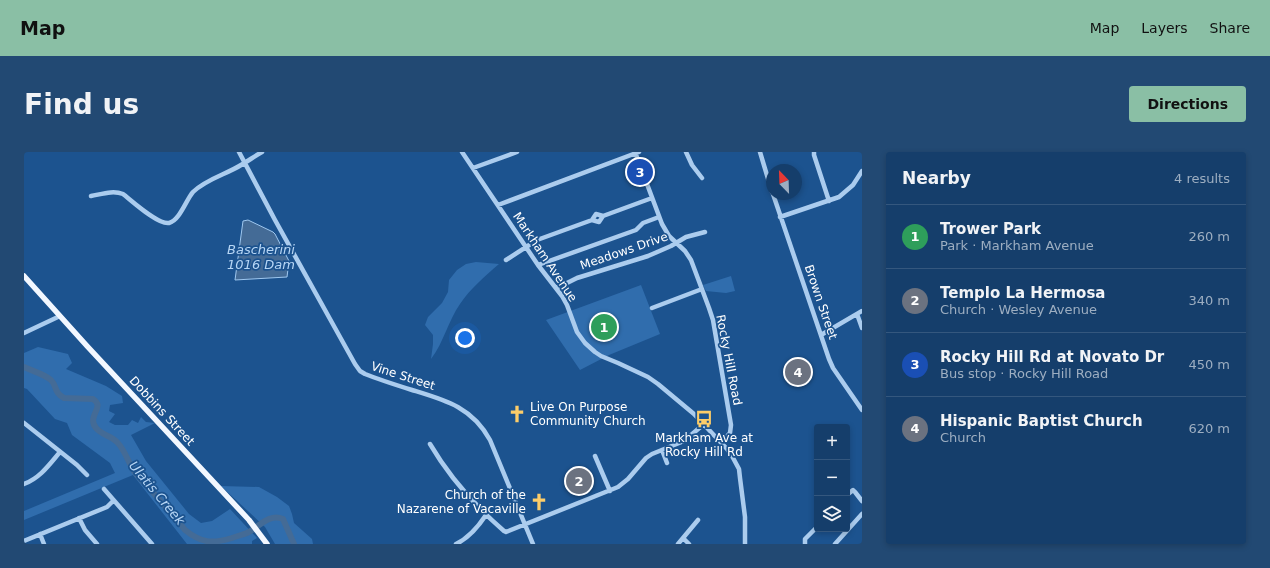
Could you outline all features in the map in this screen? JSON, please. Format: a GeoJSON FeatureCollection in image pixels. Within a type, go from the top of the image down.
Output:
{"type":"FeatureCollection","features":[{"type":"Feature","properties":{"kind":"main road","name":"Dobbins Street"},"geometry":{"type":"LineString","coordinates":[[24,276],[249,520],[267,544]]}},
{"type":"Feature","properties":{"kind":"street","name":"Vine Street"},"geometry":{"type":"LineString","coordinates":[[240,152],[274,220],[360,371],[448,402],[458,407],[482,426],[490,440],[533,544]]}},
{"type":"Feature","properties":{"kind":"street"},"geometry":{"type":"LineString","coordinates":[[91,196],[105,193],[123,194],[154,218],[169,223],[176,220],[188,199],[199,188],[262,152]]}},
{"type":"Feature","properties":{"kind":"street","name":"Markham Avenue"},"geometry":{"type":"LineString","coordinates":[[462,152],[538,265],[557,288],[568,305],[577,332],[581,338],[590,348],[601,356],[648,377],[658,384],[704,424],[732,456],[739,469],[745,516],[745,544]]}},
{"type":"Feature","properties":{"kind":"street"},"geometry":{"type":"LineString","coordinates":[[473,168],[516,152]]}},
{"type":"Feature","properties":{"kind":"street"},"geometry":{"type":"LineString","coordinates":[[498,205],[637,152]]}},
{"type":"Feature","properties":{"kind":"street","name":"Rocky Hill Road"},"geometry":{"type":"LineString","coordinates":[[637,152],[659,217],[665,230],[685,251],[691,260],[713,320],[731,425],[730,433],[721,442]]}},
{"type":"Feature","properties":{"kind":"street"},"geometry":{"type":"LineString","coordinates":[[686,152],[692,165],[702,178]]}},
{"type":"Feature","properties":{"kind":"street","name":"Brown Street"},"geometry":{"type":"LineString","coordinates":[[760,152],[766,172]]}},
{"type":"Feature","properties":{"kind":"street"},"geometry":{"type":"LineString","coordinates":[[814,152],[829,201]]}},
{"type":"Feature","properties":{"kind":"street"},"geometry":{"type":"LineString","coordinates":[[780,217],[829,201],[844,194],[853,185],[862,171]]}},
{"type":"Feature","properties":{"kind":"street"},"geometry":{"type":"LineString","coordinates":[[858,177],[862,182]]}},
{"type":"Feature","properties":{"kind":"street"},"geometry":{"type":"LineString","coordinates":[[506,260],[537,240],[592,220],[599,222],[603,216],[652,198]]}},
{"type":"Feature","properties":{"kind":"street","name":"Brown Street"},"geometry":{"type":"LineString","coordinates":[[774,200],[833,368],[862,410]]}},
{"type":"Feature","properties":{"kind":"street"},"geometry":{"type":"LineString","coordinates":[[538,265],[636,230],[643,223],[659,217]]}},
{"type":"Feature","properties":{"kind":"street","name":"Meadows Drive"},"geometry":{"type":"LineString","coordinates":[[557,288],[577,278],[648,256],[690,236],[705,232]]}},
{"type":"Feature","properties":{"kind":"street"},"geometry":{"type":"LineString","coordinates":[[652,308],[702,289]]}},
{"type":"Feature","properties":{"kind":"street"},"geometry":{"type":"LineString","coordinates":[[821,335],[862,311]]}},
{"type":"Feature","properties":{"kind":"street"},"geometry":{"type":"LineString","coordinates":[[857,314],[862,328]]}},
{"type":"Feature","properties":{"kind":"street"},"geometry":{"type":"LineString","coordinates":[[24,333],[60,316]]}},
{"type":"Feature","properties":{"kind":"street"},"geometry":{"type":"LineString","coordinates":[[24,423],[77,465],[87,475]]}},
{"type":"Feature","properties":{"kind":"street"},"geometry":{"type":"LineString","coordinates":[[430,444],[455,482],[486,516],[506,532],[610,491],[623,484],[646,458],[684,441],[704,424]]}},
{"type":"Feature","properties":{"kind":"street"},"geometry":{"type":"LineString","coordinates":[[662,450],[667,463]]}},
{"type":"Feature","properties":{"kind":"street"},"geometry":{"type":"LineString","coordinates":[[24,484],[31,481],[43,472],[60,452]]}},
{"type":"Feature","properties":{"kind":"street"},"geometry":{"type":"LineString","coordinates":[[595,456],[610,491]]}},
{"type":"Feature","properties":{"kind":"street"},"geometry":{"type":"LineString","coordinates":[[104,489],[152,544]]}},
{"type":"Feature","properties":{"kind":"street"},"geometry":{"type":"LineString","coordinates":[[850,492],[853,490],[862,501]]}},
{"type":"Feature","properties":{"kind":"street"},"geometry":{"type":"LineString","coordinates":[[24,541],[107,507],[114,501]]}},
{"type":"Feature","properties":{"kind":"street"},"geometry":{"type":"LineString","coordinates":[[835,544],[862,514]]}},
{"type":"Feature","properties":{"kind":"street"},"geometry":{"type":"LineString","coordinates":[[456,544],[469,536],[486,516]]}},
{"type":"Feature","properties":{"kind":"street"},"geometry":{"type":"LineString","coordinates":[[79,518],[85,530],[97,544]]}},
{"type":"Feature","properties":{"kind":"street"},"geometry":{"type":"LineString","coordinates":[[678,544],[698,520]]}},
{"type":"Feature","properties":{"kind":"street"},"geometry":{"type":"LineString","coordinates":[[805,544],[805,539],[814,530]]}},
{"type":"Feature","properties":{"kind":"street"},"geometry":{"type":"LineString","coordinates":[[40,534],[44,544]]}},
{"type":"Feature","properties":{"kind":"street"},"geometry":{"type":"LineString","coordinates":[[683,538],[689,544]]}},
{"type":"Feature","properties":{"kind":"shaded area"},"geometry":{"type":"Polygon","coordinates":[[[476,262],[499,264],[464,298],[452,317],[439,346],[431,359],[433,335],[425,325],[428,317],[442,303],[448,292],[449,280],[457,270],[466,264],[476,262]]]}},
{"type":"Feature","properties":{"kind":"shaded area"},"geometry":{"type":"Polygon","coordinates":[[[731,276],[735,291],[726,293],[706,291],[703,285],[731,276]]]}},
{"type":"Feature","properties":{"kind":"shaded area"},"geometry":{"type":"Polygon","coordinates":[[[641,285],[660,334],[609,355],[580,370],[546,320],[641,285]]]}},
{"type":"Feature","properties":{"kind":"shaded area"},"geometry":{"type":"Polygon","coordinates":[[[38,347],[68,354],[72,363],[66,369],[106,386],[122,396],[123,403],[110,405],[109,411],[115,414],[109,422],[115,425],[128,425],[132,420],[138,423],[141,417],[146,422],[155,423],[131,435],[146,461],[189,514],[201,523],[212,521],[230,509],[257,538],[252,541],[252,544],[187,544],[133,475],[24,520],[24,511],[115,473],[110,463],[72,435],[67,423],[55,419],[27,389],[24,388],[24,353],[38,347]]]}},
{"type":"Feature","properties":{"kind":"shaded area"},"geometry":{"type":"Polygon","coordinates":[[[221,486],[259,487],[277,497],[289,506],[294,523],[312,539],[313,544],[275,544],[265,527],[221,486]]]}},
{"type":"Feature","properties":{"kind":"water","name":"Bascherini 1016 Dam"},"geometry":{"type":"Polygon","coordinates":[[[248,220],[275,234],[289,261],[287,277],[235,280],[243,221],[248,220]]]}},
{"type":"Feature","properties":{"kind":"waterway","name":"Ulatis Creek"},"geometry":{"type":"LineString","coordinates":[[24,367],[51,380],[57,392],[64,398],[93,399],[98,405],[93,420],[96,428],[117,442],[136,474],[185,530],[196,538],[213,542],[225,540],[247,533],[269,519],[278,518],[283,519],[294,544]]}},
{"type":"Feature","properties":{"kind":"place","name":"Rocky Hill Rd at Novato Dr"},"geometry":{"type":"Point","coordinates":[640,172]}},
{"type":"Feature","properties":{"kind":"place","name":"Trower Park"},"geometry":{"type":"Point","coordinates":[604,327]}},
{"type":"Feature","properties":{"kind":"place","name":"Hispanic Baptist Church"},"geometry":{"type":"Point","coordinates":[798,372]}},
{"type":"Feature","properties":{"kind":"place","name":"Live On Purpose Community Church"},"geometry":{"type":"Point","coordinates":[517,414]}},
{"type":"Feature","properties":{"kind":"place","name":"Markham Ave at Rocky Hill Rd"},"geometry":{"type":"Point","coordinates":[704,419]}},
{"type":"Feature","properties":{"kind":"place","name":"Templo La Hermosa"},"geometry":{"type":"Point","coordinates":[579,481]}},
{"type":"Feature","properties":{"kind":"place","name":"Church of the Nazarene of Vacaville"},"geometry":{"type":"Point","coordinates":[539,502]}}]}
